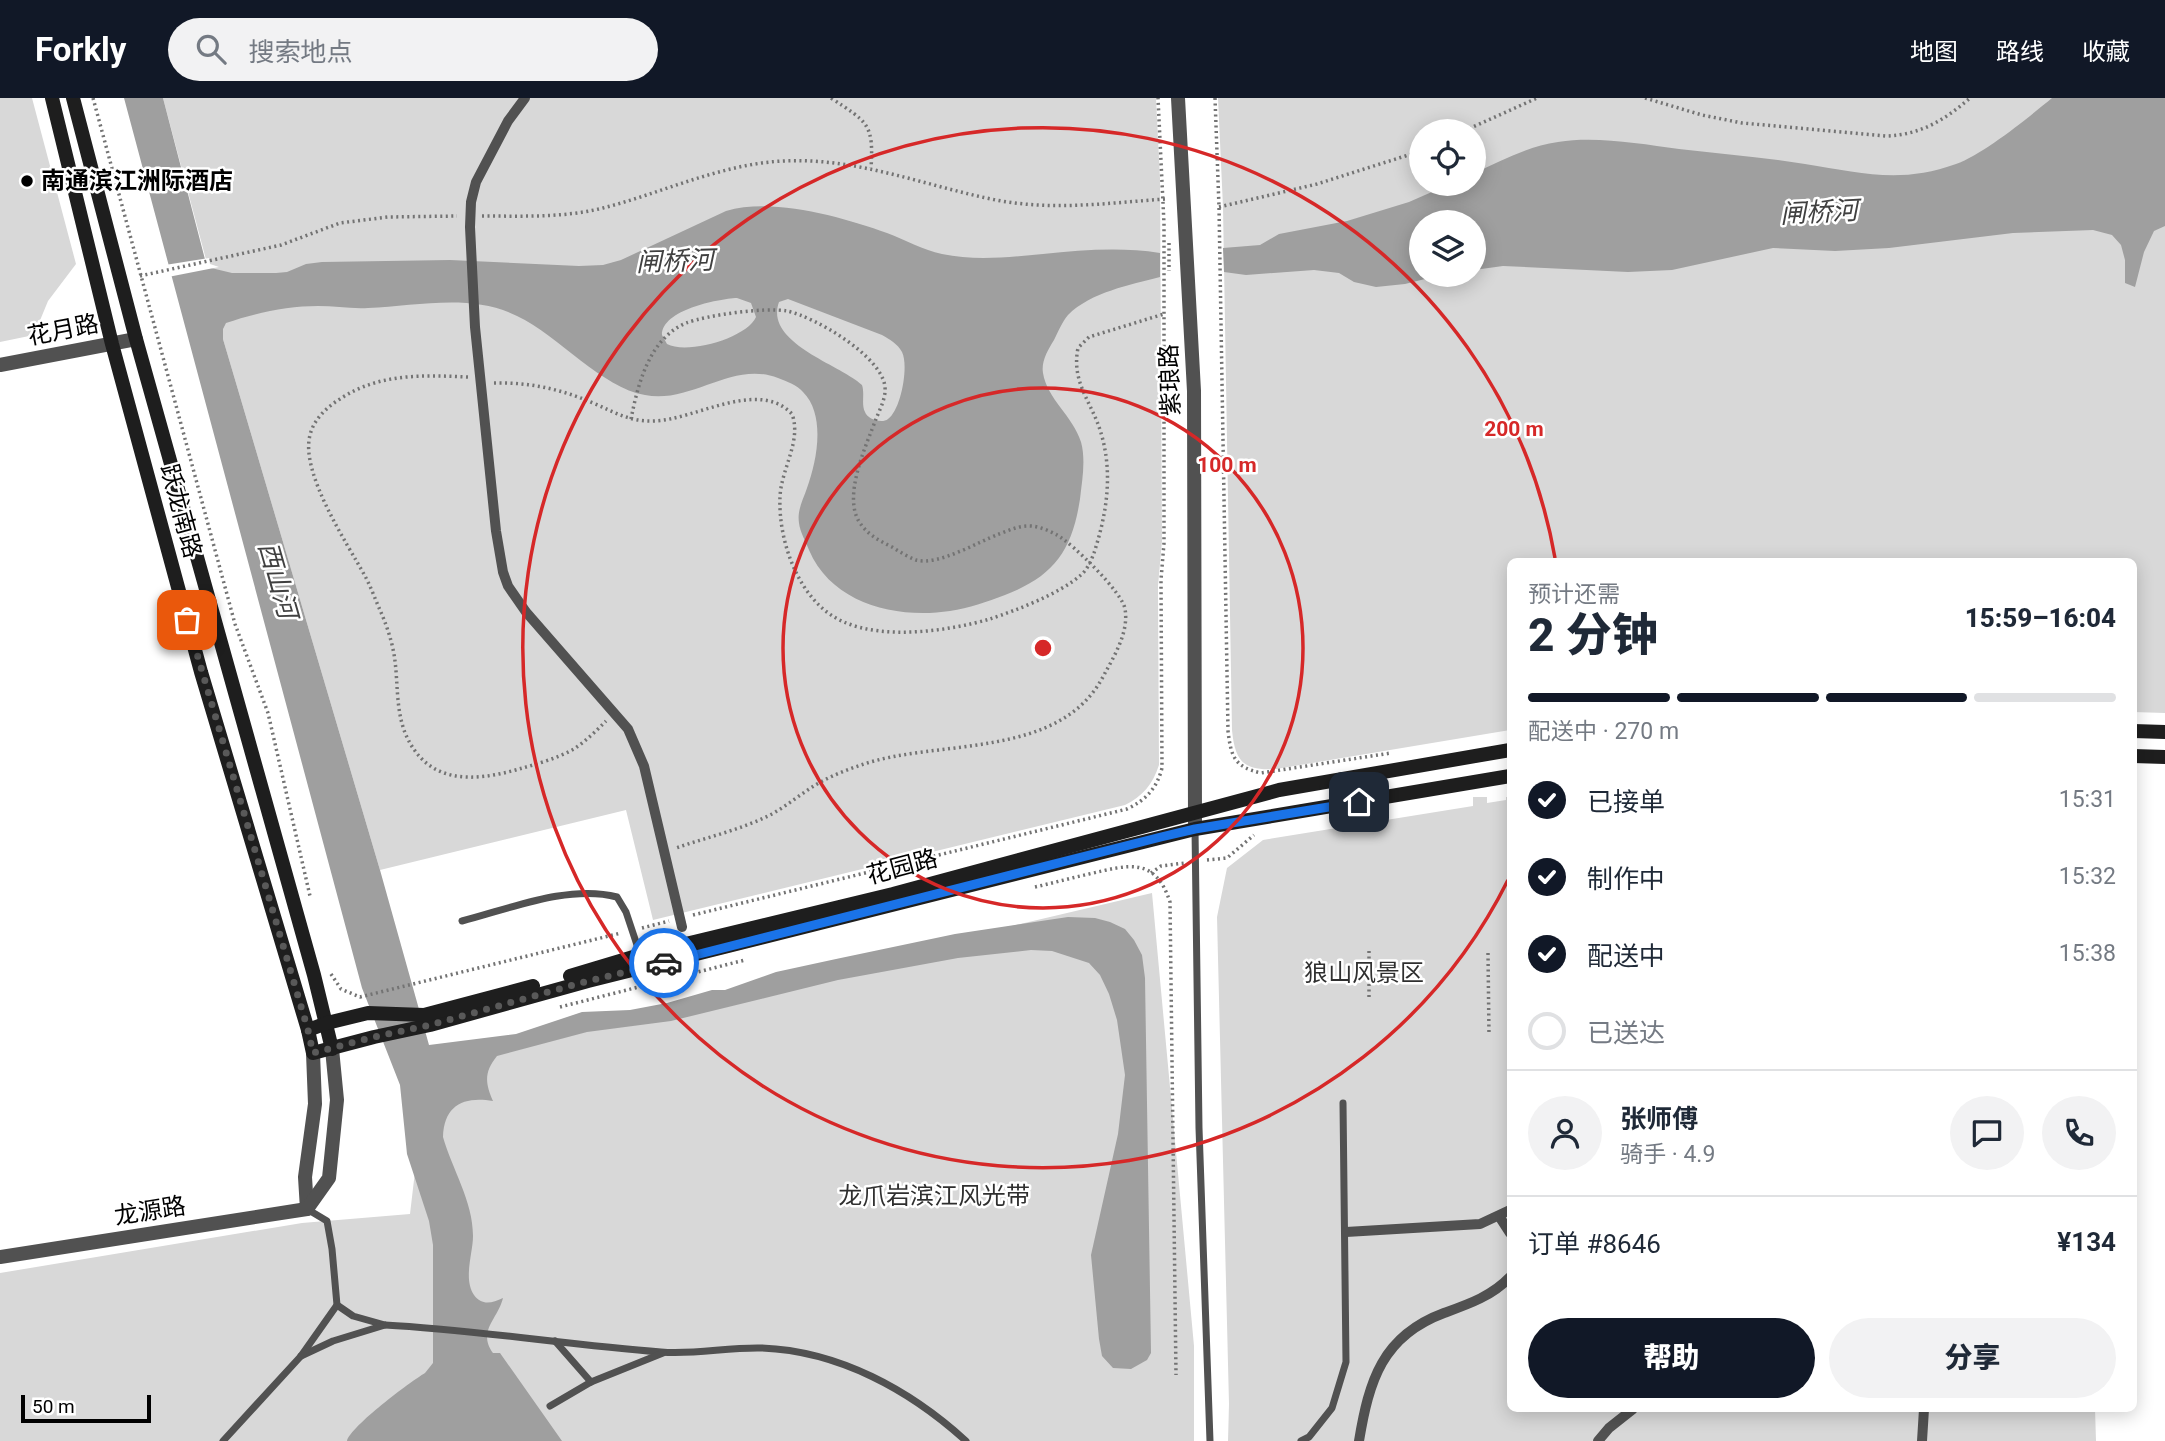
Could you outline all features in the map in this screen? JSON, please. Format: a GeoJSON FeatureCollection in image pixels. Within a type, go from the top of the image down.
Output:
{"type":"FeatureCollection","features":[{"type":"Feature","properties":{"kind":"main road","name":"跃龙南路"},"geometry":{"type":"LineString","coordinates":[[52,98],[112,344],[201,672],[313,1053]]}},
{"type":"Feature","properties":{"kind":"main road","name":"跃龙南路"},"geometry":{"type":"LineString","coordinates":[[73,98],[136,340],[327,1023],[332,1049]]}},
{"type":"Feature","properties":{"kind":"main road"},"geometry":{"type":"LineString","coordinates":[[2137,731],[2165,732]]}},
{"type":"Feature","properties":{"kind":"main road","name":"花园路"},"geometry":{"type":"LineString","coordinates":[[313,1053],[427,1020],[588,981],[642,962],[1093,838],[1279,790],[1507,751]]}},
{"type":"Feature","properties":{"kind":"main road"},"geometry":{"type":"LineString","coordinates":[[2137,756],[2165,757]]}},
{"type":"Feature","properties":{"kind":"main road","name":"花园路"},"geometry":{"type":"LineString","coordinates":[[642,962],[1195,829],[1507,777]]}},
{"type":"Feature","properties":{"kind":"main road","name":"花园路"},"geometry":{"type":"LineString","coordinates":[[308,1030],[368,1013],[427,1020]]}},
{"type":"Feature","properties":{"kind":"street"},"geometry":{"type":"LineString","coordinates":[[525,98],[508,121],[476,182],[471,202],[475,327],[496,531],[503,572],[508,586],[526,612],[628,729],[643,766],[680,922]]}},
{"type":"Feature","properties":{"kind":"street","name":"紫琅路"},"geometry":{"type":"LineString","coordinates":[[1178,98],[1194,391],[1195,829]]}},
{"type":"Feature","properties":{"kind":"street","name":"花月路"},"geometry":{"type":"LineString","coordinates":[[0,365],[136,340]]}},
{"type":"Feature","properties":{"kind":"street"},"geometry":{"type":"LineString","coordinates":[[307,1209],[330,1178],[337,1100],[332,1049]]}},
{"type":"Feature","properties":{"kind":"street"},"geometry":{"type":"LineString","coordinates":[[307,1209],[305,1177],[315,1104],[313,1053]]}},
{"type":"Feature","properties":{"kind":"street","name":"龙源路"},"geometry":{"type":"LineString","coordinates":[[0,1257],[307,1209]]}},
{"type":"Feature","properties":{"kind":"street"},"geometry":{"type":"LineString","coordinates":[[1346,1232],[1480,1224],[1507,1212]]}},
{"type":"Feature","properties":{"kind":"street"},"geometry":{"type":"LineString","coordinates":[[1499,1216],[1507,1228]]}},
{"type":"Feature","properties":{"kind":"street"},"geometry":{"type":"LineString","coordinates":[[1359,1441],[1373,1379],[1381,1361],[1408,1332],[1426,1320],[1480,1299],[1507,1280]]}},
{"type":"Feature","properties":{"kind":"street"},"geometry":{"type":"LineString","coordinates":[[1598,1441],[1629,1412]]}},
{"type":"Feature","properties":{"kind":"street"},"geometry":{"type":"LineString","coordinates":[[1922,1441],[1924,1412]]}},
{"type":"Feature","properties":{"kind":"lane"},"geometry":{"type":"LineString","coordinates":[[1195,829],[1199,1128],[1210,1441]]}},
{"type":"Feature","properties":{"kind":"lane"},"geometry":{"type":"LineString","coordinates":[[462,920],[566,894],[598,892],[617,897],[626,912],[642,962]]}},
{"type":"Feature","properties":{"kind":"lane"},"geometry":{"type":"LineString","coordinates":[[1301,1441],[1309,1437],[1332,1408],[1346,1362],[1343,1103]]}},
{"type":"Feature","properties":{"kind":"lane"},"geometry":{"type":"LineString","coordinates":[[223,1441],[301,1356],[337,1305],[327,1221],[307,1209]]}},
{"type":"Feature","properties":{"kind":"lane"},"geometry":{"type":"LineString","coordinates":[[337,1305],[353,1315],[385,1325],[664,1352],[762,1348],[805,1354],[876,1377],[940,1417],[966,1441]]}},
{"type":"Feature","properties":{"kind":"lane"},"geometry":{"type":"LineString","coordinates":[[301,1356],[333,1341],[385,1325]]}},
{"type":"Feature","properties":{"kind":"lane"},"geometry":{"type":"LineString","coordinates":[[555,1340],[591,1381]]}},
{"type":"Feature","properties":{"kind":"lane"},"geometry":{"type":"LineString","coordinates":[[550,1406],[591,1381],[664,1352]]}},
{"type":"Feature","properties":{"kind":"path"},"geometry":{"type":"LineString","coordinates":[[93,98],[235,624],[268,713],[311,903]]}},
{"type":"Feature","properties":{"kind":"path"},"geometry":{"type":"LineString","coordinates":[[831,98],[857,116],[869,129],[872,144],[870,169]]}},
{"type":"Feature","properties":{"kind":"path"},"geometry":{"type":"LineString","coordinates":[[328,970],[341,989],[360,997],[680,922],[1127,809],[1136,805],[1154,789],[1162,768],[1161,580],[1164,543],[1166,199],[1158,98]]}},
{"type":"Feature","properties":{"kind":"path"},"geometry":{"type":"LineString","coordinates":[[1215,98],[1228,731],[1230,748],[1241,765],[1261,773],[1277,772]]}},
{"type":"Feature","properties":{"kind":"path"},"geometry":{"type":"LineString","coordinates":[[1486,121],[1537,98]]}},
{"type":"Feature","properties":{"kind":"path"},"geometry":{"type":"LineString","coordinates":[[1645,98],[1702,116],[1742,123],[1886,136],[1905,136],[1936,123],[1970,98]]}},
{"type":"Feature","properties":{"kind":"path"},"geometry":{"type":"LineString","coordinates":[[1218,208],[1317,184],[1409,155]]}},
{"type":"Feature","properties":{"kind":"path"},"geometry":{"type":"LineString","coordinates":[[141,276],[287,243],[340,223],[388,217],[534,217],[581,213],[762,163],[803,161],[870,169],[1020,204],[1073,206],[1166,199]]}},
{"type":"Feature","properties":{"kind":"path"},"geometry":{"type":"LineString","coordinates":[[1168,243],[1168,271]]}},
{"type":"Feature","properties":{"kind":"path"},"geometry":{"type":"LineString","coordinates":[[631,419],[640,380],[650,357],[681,325],[694,320],[746,312],[781,311],[801,316],[867,356],[883,378],[886,389],[863,452],[854,487],[856,516],[871,536],[908,556],[925,561],[942,558],[1022,526],[1032,526],[1056,534],[1074,549],[1125,605],[1125,622],[1116,652],[1100,685],[1090,698],[1074,711],[1032,732],[992,744],[863,764],[815,785],[770,815],[664,852]]}},
{"type":"Feature","properties":{"kind":"path"},"geometry":{"type":"LineString","coordinates":[[615,713],[573,750],[535,765],[478,778],[455,777],[438,770],[421,758],[406,736],[399,706],[391,641],[367,580],[337,527],[318,486],[309,451],[310,434],[318,418],[335,402],[373,383],[401,377],[521,383],[558,390],[631,419],[643,421],[668,420],[733,401],[771,401],[792,414],[795,429],[780,492],[779,518],[786,548],[812,597],[845,623],[877,630],[944,630],[993,618],[1065,586],[1082,575],[1099,536],[1109,473],[1100,430],[1078,379],[1078,348],[1089,337],[1164,314]]}},
{"type":"Feature","properties":{"kind":"path"},"geometry":{"type":"LineString","coordinates":[[1151,873],[1161,866],[1227,858],[1251,836],[1259,833]]}},
{"type":"Feature","properties":{"kind":"path"},"geometry":{"type":"LineString","coordinates":[[1034,887],[1126,865],[1145,868],[1161,879],[1170,902],[1176,1376]]}},
{"type":"Feature","properties":{"kind":"path"},"geometry":{"type":"LineString","coordinates":[[1369,950],[1369,997]]}},
{"type":"Feature","properties":{"kind":"path"},"geometry":{"type":"LineString","coordinates":[[1488,953],[1489,1035]]}},
{"type":"Feature","properties":{"kind":"path"},"geometry":{"type":"LineString","coordinates":[[549,1009],[752,958]]}},
{"type":"Feature","properties":{"kind":"green space","name":"南通滨江洲际酒店"},"geometry":{"type":"Polygon","coordinates":[[[0,98],[32,98],[76,264],[48,301],[34,335],[0,342],[0,98]]]}},
{"type":"Feature","properties":{"kind":"green space"},"geometry":{"type":"Polygon","coordinates":[[[163,98],[1156,98],[1160,179],[1162,541],[1158,586],[1159,765],[1150,784],[1142,794],[1125,805],[653,920],[626,810],[380,870],[223,339],[208,267],[163,98]]]}},
{"type":"Feature","properties":{"kind":"green space"},"geometry":{"type":"Polygon","coordinates":[[[1218,98],[2165,98],[2165,713],[2137,712],[2137,558],[1507,558],[1507,730],[1276,769],[1249,766],[1239,757],[1233,741],[1223,207],[1218,98]]]}},
{"type":"Feature","properties":{"kind":"green space","name":"狼山风景区"},"geometry":{"type":"Polygon","coordinates":[[[1473,797],[1487,797],[1487,803],[1506,800],[1507,797],[1507,1412],[2095,1412],[2096,1441],[1228,1441],[1217,917],[1227,868],[1263,840],[1473,806],[1473,797]]]}},
{"type":"Feature","properties":{"kind":"green space","name":"龙爪岩滨江风光带"},"geometry":{"type":"Polygon","coordinates":[[[1152,893],[1194,1346],[1194,1441],[0,1441],[0,1273],[302,1223],[410,1214],[422,1112],[419,1074],[781,980],[1152,893]]]}},
{"type":"Feature","properties":{"kind":"water"},"geometry":{"type":"Polygon","coordinates":[[[124,98],[163,98],[207,267],[232,273],[287,272],[306,264],[322,262],[450,260],[603,265],[621,260],[726,211],[765,206],[829,215],[887,233],[928,250],[954,256],[992,258],[1102,250],[1160,253],[1160,277],[1111,290],[1077,307],[1064,321],[1044,360],[1045,382],[1077,433],[1083,456],[1080,499],[1066,547],[1048,570],[1022,588],[971,606],[929,613],[868,604],[849,595],[819,568],[803,537],[799,518],[816,452],[815,413],[803,392],[784,380],[761,374],[744,374],[679,394],[645,395],[613,383],[517,316],[500,309],[463,303],[362,308],[295,307],[237,319],[226,323],[223,329],[223,339],[429,1045],[516,1034],[582,1012],[630,1010],[667,1003],[712,990],[725,990],[776,972],[955,934],[1068,917],[1095,918],[1110,922],[1125,929],[1134,940],[1142,955],[1145,978],[1151,1353],[1147,1360],[1131,1369],[1113,1368],[1102,1356],[1091,1255],[1118,1134],[1125,1075],[1117,1020],[1100,975],[1089,963],[1052,951],[1031,950],[958,958],[838,980],[671,1021],[587,1032],[497,1056],[487,1078],[493,1101],[473,1100],[458,1105],[447,1117],[443,1137],[470,1210],[473,1236],[469,1274],[471,1289],[477,1298],[484,1302],[503,1298],[488,1331],[489,1345],[493,1353],[500,1353],[562,1441],[347,1441],[369,1415],[425,1373],[433,1363],[433,1245],[429,1221],[407,1154],[400,1085],[362,988],[124,98]],[[737,298],[704,304],[680,313],[664,326],[662,335],[667,344],[676,347],[702,346],[741,332],[756,317],[751,303],[737,298]],[[788,299],[779,302],[777,316],[782,329],[806,351],[862,385],[866,415],[879,421],[888,419],[897,407],[904,377],[904,359],[898,347],[882,335],[788,299]]]}},
{"type":"Feature","properties":{"kind":"water","name":"闸桥河"},"geometry":{"type":"Polygon","coordinates":[[[2052,98],[2165,98],[2165,226],[2154,231],[2144,252],[2135,287],[2125,283],[2125,260],[2121,245],[2112,235],[2093,230],[2013,233],[1889,248],[1835,251],[1773,248],[1672,270],[1628,272],[1503,266],[1486,268],[1486,210],[1409,210],[1409,283],[1405,284],[1376,287],[1354,282],[1339,273],[1314,270],[1246,275],[1224,272],[1223,248],[1260,245],[1279,234],[1347,221],[1423,196],[1486,196],[1486,167],[1515,154],[1547,144],[1573,140],[1618,141],[1774,159],[1863,173],[1899,175],[1917,174],[1956,164],[2006,134],[2052,98]]]}},
{"type":"Feature","properties":{"kind":"pier"},"geometry":{"type":"Polygon","coordinates":[[[209,258],[210,264],[219,267],[168,277],[165,265],[209,258]]]}},
{"type":"Feature","properties":{"kind":"way so far"},"geometry":{"type":"LineString","coordinates":[[187,620],[313,1053],[664,963]]}},
{"type":"Feature","properties":{"kind":"place","name":"南通滨江洲际酒店"},"geometry":{"type":"Point","coordinates":[27,181]}},
{"type":"Feature","properties":{"kind":"route"},"geometry":{"type":"LineString","coordinates":[[664,963],[1195,829],[1359,802]]}},
{"type":"Feature","properties":{"kind":"water label","name":"西山河"},"geometry":{"type":"Point","coordinates":[278,580]}}]}
